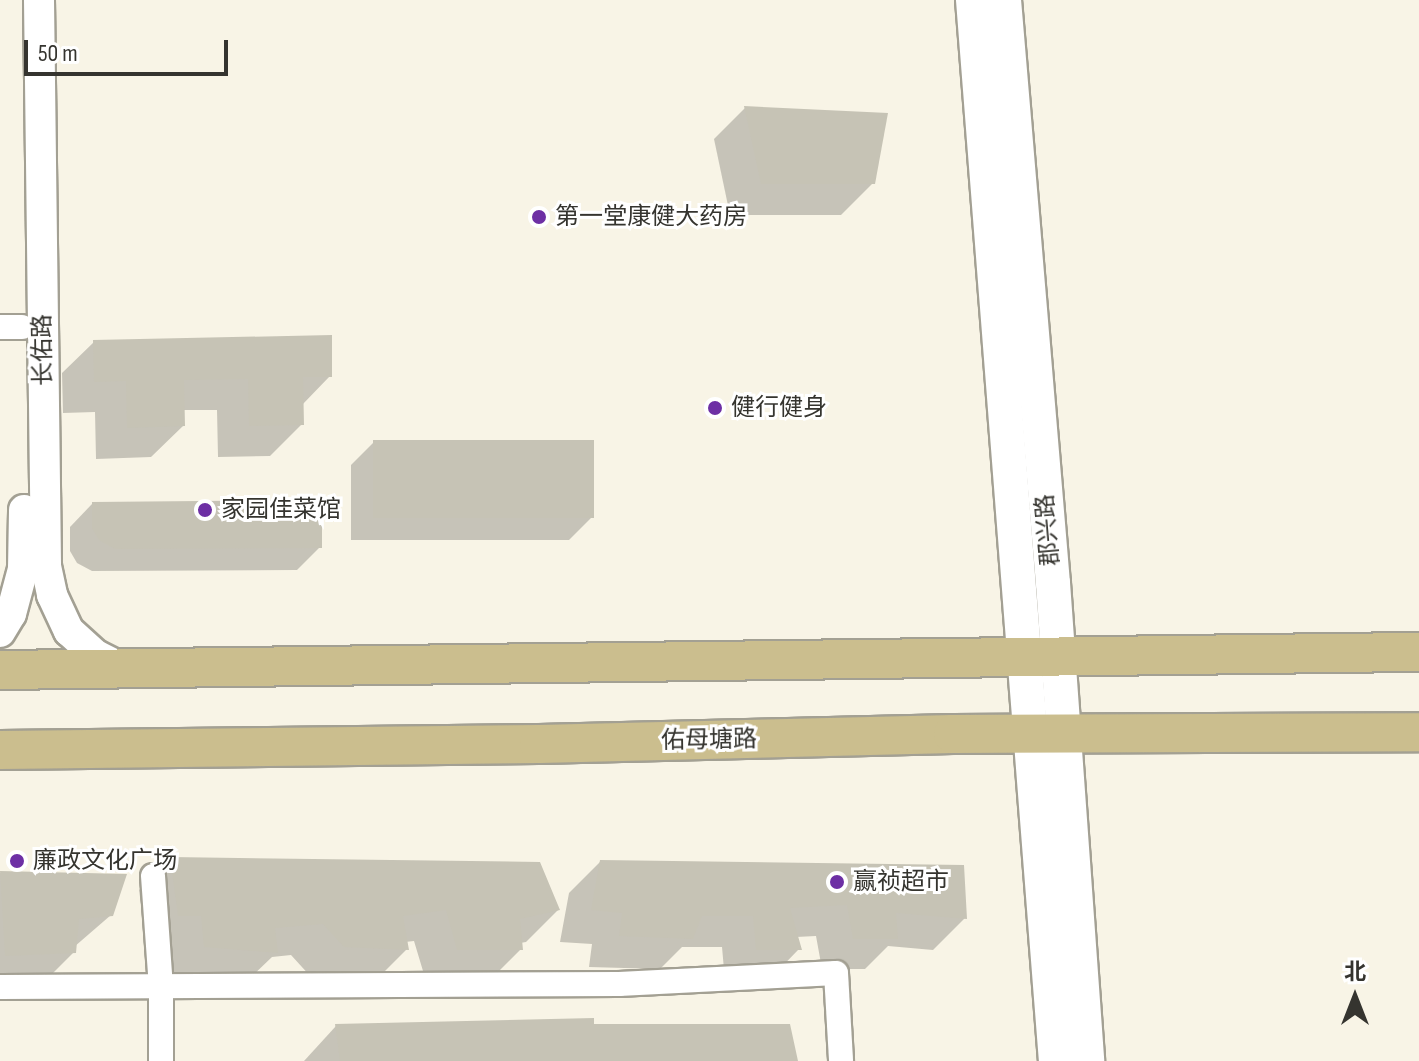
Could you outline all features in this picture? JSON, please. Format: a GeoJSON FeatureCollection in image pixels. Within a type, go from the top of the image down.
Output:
{"type":"FeatureCollection","features":[{"type":"Feature","properties":{"kind":"main road","name":"郡兴路"},"geometry":{"type":"LineString","coordinates":[[973,0],[1040,657]]}},
{"type":"Feature","properties":{"kind":"main road","name":"郡兴路"},"geometry":{"type":"LineString","coordinates":[[1004,0],[1046,734],[1087,1061]]}},
{"type":"Feature","properties":{"kind":"main road"},"geometry":{"type":"LineString","coordinates":[[0,670],[1419,652]]}},
{"type":"Feature","properties":{"kind":"main road","name":"佑母塘路"},"geometry":{"type":"LineString","coordinates":[[0,750],[1046,734],[1419,732]]}},
{"type":"Feature","properties":{"kind":"main road","name":"郡兴路"},"geometry":{"type":"LineString","coordinates":[[1046,734],[1056,1061]]}},
{"type":"Feature","properties":{"kind":"street","name":"长佑路"},"geometry":{"type":"LineString","coordinates":[[0,632],[11,614],[23,569],[11,327],[19,0]]}},
{"type":"Feature","properties":{"kind":"street","name":"长佑路"},"geometry":{"type":"LineString","coordinates":[[39,0],[46,566],[52,595],[69,631],[96,655],[122,668]]}},
{"type":"Feature","properties":{"kind":"street"},"geometry":{"type":"LineString","coordinates":[[153,876],[161,987],[161,1061]]}},
{"type":"Feature","properties":{"kind":"street"},"geometry":{"type":"LineString","coordinates":[[0,987],[619,984],[836,973],[841,1061]]}},
{"type":"Feature","properties":{"kind":"building"},"geometry":{"type":"Polygon","coordinates":[[[744,106],[888,113],[875,184],[761,184],[744,106]]]}},
{"type":"Feature","properties":{"kind":"building"},"geometry":{"type":"Polygon","coordinates":[[[332,335],[332,377],[303,377],[304,425],[249,426],[248,379],[184,380],[185,426],[127,428],[126,381],[94,382],[93,340],[332,335]]]}},
{"type":"Feature","properties":{"kind":"building"},"geometry":{"type":"Polygon","coordinates":[[[373,440],[594,440],[594,518],[373,518],[373,440]]]}},
{"type":"Feature","properties":{"kind":"building"},"geometry":{"type":"Polygon","coordinates":[[[322,500],[322,548],[115,549],[99,540],[92,528],[92,502],[322,500]]]}},
{"type":"Feature","properties":{"kind":"building"},"geometry":{"type":"Polygon","coordinates":[[[170,857],[540,862],[560,910],[520,919],[523,950],[457,950],[446,910],[403,916],[409,950],[344,947],[323,924],[275,928],[278,953],[204,947],[201,916],[178,916],[170,857]]]}},
{"type":"Feature","properties":{"kind":"building"},"geometry":{"type":"Polygon","coordinates":[[[600,860],[964,865],[967,919],[896,913],[898,939],[853,939],[847,905],[790,908],[802,950],[756,950],[753,916],[702,916],[693,939],[619,936],[622,913],[591,910],[600,860]]]}},
{"type":"Feature","properties":{"kind":"building"},"geometry":{"type":"Polygon","coordinates":[[[0,871],[127,874],[113,916],[79,919],[76,953],[5,956],[0,871]]]}},
{"type":"Feature","properties":{"kind":"building"},"geometry":{"type":"Polygon","coordinates":[[[594,1018],[594,1024],[790,1024],[798,1061],[340,1061],[335,1024],[594,1018]]]}},
{"type":"Feature","properties":{"kind":"place","name":"第一堂康健大药房"},"geometry":{"type":"Point","coordinates":[539,217]}},
{"type":"Feature","properties":{"kind":"place","name":"健行健身"},"geometry":{"type":"Point","coordinates":[715,408]}},
{"type":"Feature","properties":{"kind":"place","name":"家园佳菜馆"},"geometry":{"type":"Point","coordinates":[205,510]}},
{"type":"Feature","properties":{"kind":"place","name":"廉政文化广场"},"geometry":{"type":"Point","coordinates":[17,861]}},
{"type":"Feature","properties":{"kind":"place","name":"赢祯超市"},"geometry":{"type":"Point","coordinates":[837,882]}}]}
